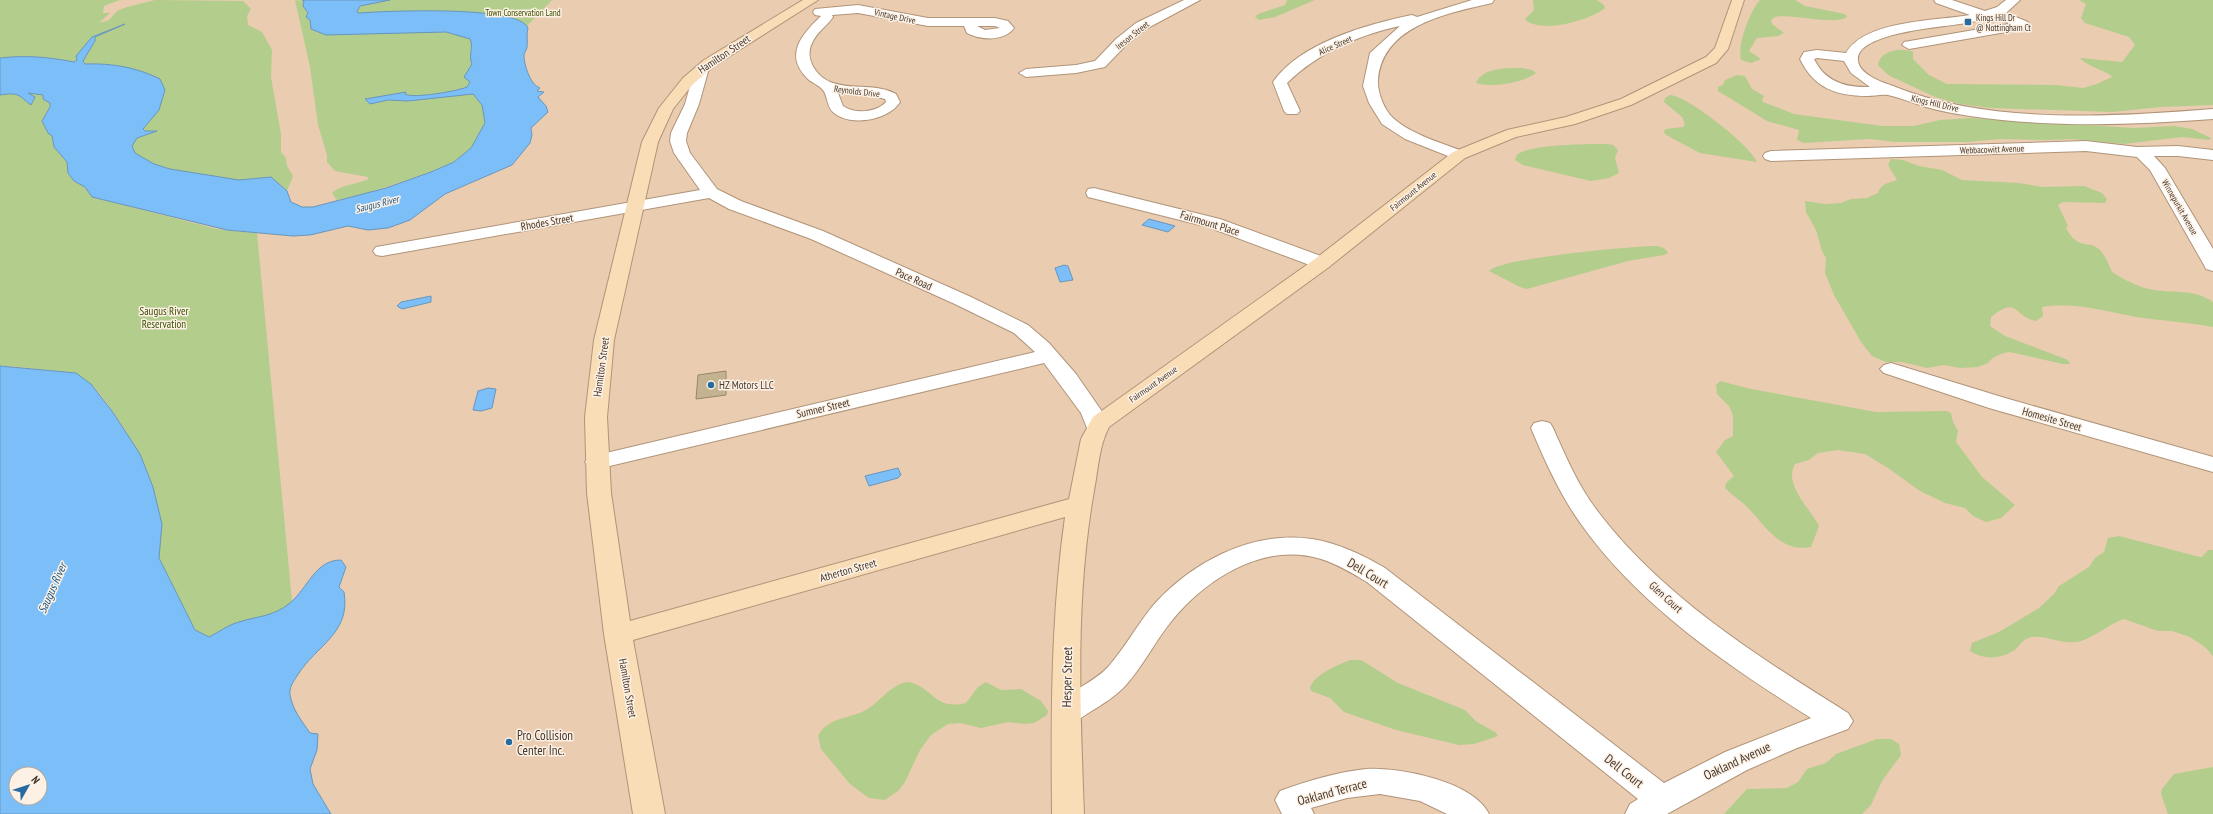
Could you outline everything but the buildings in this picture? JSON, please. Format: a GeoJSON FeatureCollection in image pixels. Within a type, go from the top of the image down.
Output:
{"type":"FeatureCollection","features":[{"type":"Feature","properties":{"kind":"street","name":"Ireson Street"},"geometry":{"type":"LineString","coordinates":[[1026,72],[1076,69],[1100,64],[1121,42],[1141,26],[1194,0]]}},
{"type":"Feature","properties":{"kind":"street"},"geometry":{"type":"LineString","coordinates":[[1459,155],[1432,145],[1393,126],[1379,111],[1370,86],[1377,53],[1409,24],[1429,16],[1488,0]]}},
{"type":"Feature","properties":{"kind":"street","name":"Fairmount Avenue"},"geometry":{"type":"LineString","coordinates":[[1097,428],[1109,415],[1322,263],[1459,155],[1515,132],[1570,121],[1626,102],[1702,66],[1713,59],[1721,49],[1738,0]]}},
{"type":"Feature","properties":{"kind":"street"},"geometry":{"type":"LineString","coordinates":[[1909,45],[2023,25],[1940,0]]}},
{"type":"Feature","properties":{"kind":"street"},"geometry":{"type":"LineString","coordinates":[[1890,90],[1861,93],[1836,88],[1820,77],[1807,59],[1809,55],[1815,54],[1851,58],[1856,48],[1872,38],[1890,31],[1989,14],[2008,6],[2014,0]]}},
{"type":"Feature","properties":{"kind":"street","name":"Vintage Drive"},"geometry":{"type":"LineString","coordinates":[[818,8],[865,10],[919,21],[970,22]]}},
{"type":"Feature","properties":{"kind":"street","name":"Hamilton Street"},"geometry":{"type":"LineString","coordinates":[[649,814],[618,634],[604,536],[597,462],[596,417],[599,372],[604,340],[650,142],[658,122],[676,94],[702,68],[724,52],[818,8]]}},
{"type":"Feature","properties":{"kind":"street","name":"Reynolds Drive"},"geometry":{"type":"LineString","coordinates":[[818,8],[807,38],[802,58],[811,73],[829,87]]}},
{"type":"Feature","properties":{"kind":"street","name":"Alice Street"},"geometry":{"type":"LineString","coordinates":[[1292,111],[1280,82],[1302,60],[1380,25],[1429,16]]}},
{"type":"Feature","properties":{"kind":"street"},"geometry":{"type":"LineString","coordinates":[[1918,26],[1948,38]]}},
{"type":"Feature","properties":{"kind":"street","name":"Kings Hill Drive"},"geometry":{"type":"LineString","coordinates":[[1851,58],[1854,67],[1862,75],[1890,90],[1919,100],[1951,108],[2021,116],[2128,118],[2213,114]]}},
{"type":"Feature","properties":{"kind":"street","name":"Pace Road"},"geometry":{"type":"LineString","coordinates":[[702,68],[692,104],[679,133],[678,141],[682,153],[712,193],[735,205],[813,233],[981,308],[1028,334],[1049,355],[1088,407],[1097,428]]}},
{"type":"Feature","properties":{"kind":"street","name":"Webbacowitt Avenue"},"geometry":{"type":"LineString","coordinates":[[1771,156],[2086,146],[2141,152],[2178,151],[2213,155]]}},
{"type":"Feature","properties":{"kind":"street","name":"Winnepurkit Avenue"},"geometry":{"type":"LineString","coordinates":[[2141,152],[2157,168],[2213,265]]}},
{"type":"Feature","properties":{"kind":"street","name":"Rhodes Street"},"geometry":{"type":"LineString","coordinates":[[382,251],[712,193]]}},
{"type":"Feature","properties":{"kind":"street","name":"Fairmount Place"},"geometry":{"type":"LineString","coordinates":[[1094,193],[1214,223],[1322,263]]}},
{"type":"Feature","properties":{"kind":"street","name":"Sumner Street"},"geometry":{"type":"LineString","coordinates":[[597,462],[1049,355]]}},
{"type":"Feature","properties":{"kind":"street","name":"Homesite Street"},"geometry":{"type":"LineString","coordinates":[[1891,369],[1997,403],[2213,465]]}},
{"type":"Feature","properties":{"kind":"street"},"geometry":{"type":"LineString","coordinates":[[1078,505],[1097,428]]}},
{"type":"Feature","properties":{"kind":"street","name":"Glen Court"},"geometry":{"type":"LineString","coordinates":[[1542,428],[1573,493],[1599,530],[1629,563],[1670,602],[1714,637],[1755,667],[1838,721]]}},
{"type":"Feature","properties":{"kind":"street","name":"Hesper Street"},"geometry":{"type":"LineString","coordinates":[[1068,814],[1068,619],[1078,505]]}},
{"type":"Feature","properties":{"kind":"street","name":"Atherton Street"},"geometry":{"type":"LineString","coordinates":[[618,634],[1078,505]]}},
{"type":"Feature","properties":{"kind":"street","name":"Dell Court"},"geometry":{"type":"LineString","coordinates":[[1067,712],[1114,679],[1171,604],[1188,587],[1211,571],[1244,555],[1267,548],[1290,546],[1312,548],[1349,560],[1382,579],[1651,807]]}},
{"type":"Feature","properties":{"kind":"street","name":"Oakland Avenue"},"geometry":{"type":"LineString","coordinates":[[1651,807],[1706,775],[1749,754],[1838,721]]}},
{"type":"Feature","properties":{"kind":"street","name":"Oakland Terrace"},"geometry":{"type":"LineString","coordinates":[[1298,814],[1291,800],[1352,784],[1377,781],[1426,789],[1458,803],[1473,814]]}},
{"type":"Feature","properties":{"kind":"green space"},"geometry":{"type":"Polygon","coordinates":[[[0,0],[120,0],[104,6],[103,13],[110,13],[99,23],[109,20],[117,11],[155,0],[243,1],[251,9],[247,16],[248,25],[262,32],[272,50],[271,77],[281,134],[281,152],[286,158],[287,166],[293,176],[287,191],[291,202],[303,207],[137,161],[76,63],[38,57],[0,58],[0,0]]]}},
{"type":"Feature","properties":{"kind":"green space"},"geometry":{"type":"Polygon","coordinates":[[[295,0],[304,1],[303,6],[314,29],[328,34],[448,31],[481,33],[485,123],[471,148],[454,162],[431,172],[371,192],[337,200],[332,193],[336,190],[368,179],[368,177],[335,171],[327,162],[327,155],[318,125],[310,67],[295,0]]]}},
{"type":"Feature","properties":{"kind":"green space","name":"Town Conservation Land"},"geometry":{"type":"Polygon","coordinates":[[[339,0],[552,0],[524,29],[371,22],[339,0]]]}},
{"type":"Feature","properties":{"kind":"green space"},"geometry":{"type":"Polygon","coordinates":[[[1287,0],[1315,0],[1275,17],[1259,20],[1255,17],[1258,14],[1285,5],[1287,0]]]}},
{"type":"Feature","properties":{"kind":"green space"},"geometry":{"type":"Polygon","coordinates":[[[1533,0],[1597,0],[1604,5],[1605,8],[1598,13],[1577,21],[1553,26],[1541,26],[1532,24],[1525,19],[1534,10],[1533,0]]]}},
{"type":"Feature","properties":{"kind":"green space"},"geometry":{"type":"Polygon","coordinates":[[[1760,0],[1795,0],[1805,6],[1845,14],[1847,17],[1833,20],[1823,20],[1782,16],[1775,17],[1771,20],[1772,24],[1784,33],[1778,36],[1757,38],[1749,51],[1761,59],[1751,63],[1741,60],[1741,46],[1745,28],[1752,12],[1760,0]]]}},
{"type":"Feature","properties":{"kind":"green space"},"geometry":{"type":"Polygon","coordinates":[[[2079,0],[2213,0],[2213,105],[2160,107],[2113,112],[1991,108],[1960,104],[1935,97],[1888,75],[1878,65],[1883,56],[1887,53],[1903,50],[1913,52],[1913,59],[1929,75],[1947,84],[2056,85],[2083,88],[2097,84],[2112,77],[2080,58],[2122,62],[2135,45],[2129,37],[2085,23],[2081,18],[2086,4],[2079,0]]]}},
{"type":"Feature","properties":{"kind":"green space"},"geometry":{"type":"Polygon","coordinates":[[[1522,68],[1532,70],[1536,73],[1530,77],[1507,84],[1490,85],[1476,83],[1479,78],[1490,71],[1522,68]]]}},
{"type":"Feature","properties":{"kind":"green space"},"geometry":{"type":"Polygon","coordinates":[[[1737,75],[1745,76],[1752,89],[1764,96],[1762,100],[1763,102],[1794,114],[1882,126],[1914,126],[1940,120],[1970,118],[2134,128],[2174,126],[2192,129],[2211,138],[2209,140],[2182,137],[2124,144],[2072,139],[2000,139],[1967,142],[1895,142],[1870,139],[1804,143],[1797,140],[1799,130],[1767,121],[1718,91],[1718,87],[1723,85],[1725,80],[1737,75]]]}},
{"type":"Feature","properties":{"kind":"green space","name":"Saugus River Reservation"},"geometry":{"type":"Polygon","coordinates":[[[0,76],[56,95],[42,121],[48,133],[52,136],[54,147],[67,162],[68,173],[74,181],[85,187],[92,197],[217,229],[257,233],[292,601],[325,564],[332,561],[341,560],[346,567],[339,587],[344,593],[345,597],[342,618],[336,630],[306,662],[297,673],[291,684],[291,701],[296,711],[310,733],[318,734],[317,750],[310,769],[313,784],[324,804],[275,814],[155,814],[147,512],[152,488],[145,466],[127,433],[106,401],[90,384],[59,373],[21,367],[0,366],[0,76]]]}},
{"type":"Feature","properties":{"kind":"green space"},"geometry":{"type":"Polygon","coordinates":[[[1670,95],[1679,98],[1704,112],[1732,134],[1757,162],[1700,153],[1664,133],[1665,129],[1683,127],[1685,124],[1682,117],[1664,102],[1665,98],[1670,95]]]}},
{"type":"Feature","properties":{"kind":"green space"},"geometry":{"type":"Polygon","coordinates":[[[1560,145],[1613,145],[1618,150],[1615,158],[1619,173],[1609,178],[1591,181],[1523,165],[1515,160],[1517,155],[1523,151],[1533,149],[1560,145]]]}},
{"type":"Feature","properties":{"kind":"green space"},"geometry":{"type":"Polygon","coordinates":[[[1891,159],[1903,160],[1919,166],[1942,170],[1962,180],[2019,183],[2043,187],[2084,186],[2102,193],[2107,199],[2105,203],[2063,202],[2058,205],[2068,226],[2066,228],[2075,240],[2080,243],[2092,245],[2100,250],[2112,272],[2130,282],[2149,289],[2190,293],[2213,302],[2213,327],[2136,317],[2078,306],[2042,307],[2043,316],[2036,321],[2023,316],[2015,309],[2007,308],[1991,317],[1990,326],[2005,336],[2068,360],[2070,364],[2063,364],[2010,352],[1998,355],[1988,363],[1978,367],[1960,368],[1944,365],[1927,368],[1902,362],[1886,362],[1872,356],[1861,342],[1834,295],[1825,273],[1826,258],[1822,251],[1816,230],[1806,212],[1805,201],[1825,204],[1841,203],[1851,199],[1867,198],[1878,193],[1880,188],[1885,184],[1897,180],[1888,165],[1891,159]]]}},
{"type":"Feature","properties":{"kind":"green space"},"geometry":{"type":"Polygon","coordinates":[[[1659,246],[1668,253],[1628,261],[1527,289],[1489,271],[1498,266],[1539,258],[1618,248],[1659,246]]]}},
{"type":"Feature","properties":{"kind":"green space"},"geometry":{"type":"Polygon","coordinates":[[[1720,381],[1751,389],[1876,412],[1947,411],[1951,413],[1953,422],[1958,431],[1956,442],[1982,477],[2015,505],[2001,518],[1986,522],[1973,516],[1965,508],[1945,503],[1920,491],[1888,468],[1865,454],[1838,450],[1818,453],[1809,460],[1795,464],[1792,472],[1792,480],[1799,496],[1819,526],[1811,547],[1801,548],[1784,543],[1776,538],[1748,508],[1725,488],[1726,483],[1734,476],[1716,452],[1725,440],[1733,436],[1733,416],[1729,406],[1717,394],[1716,385],[1720,381]]]}},
{"type":"Feature","properties":{"kind":"green space"},"geometry":{"type":"Polygon","coordinates":[[[2119,536],[2202,557],[2208,550],[2213,550],[2213,656],[2205,647],[2190,637],[2172,631],[2158,631],[2124,619],[2081,641],[2068,642],[2044,637],[2032,637],[2023,641],[2018,647],[2008,654],[1997,657],[1980,656],[1970,651],[1972,643],[1999,632],[2039,608],[2054,594],[2059,586],[2089,567],[2095,558],[2104,552],[2108,538],[2119,536]]]}},
{"type":"Feature","properties":{"kind":"green space"},"geometry":{"type":"Polygon","coordinates":[[[1350,660],[1361,660],[1398,683],[1465,710],[1477,722],[1495,732],[1498,736],[1474,744],[1459,745],[1396,730],[1344,712],[1330,698],[1311,691],[1310,687],[1313,682],[1322,674],[1333,667],[1350,660]]]}},
{"type":"Feature","properties":{"kind":"green space"},"geometry":{"type":"Polygon","coordinates":[[[908,682],[923,688],[940,701],[955,705],[966,703],[978,687],[986,682],[1001,690],[1021,689],[1041,701],[1048,711],[1047,715],[1034,723],[1024,724],[1008,722],[981,728],[960,723],[948,724],[931,735],[920,750],[905,782],[899,790],[885,800],[869,798],[850,784],[821,749],[818,736],[822,730],[832,722],[864,711],[875,704],[896,686],[908,682]]]}},
{"type":"Feature","properties":{"kind":"green space"},"geometry":{"type":"Polygon","coordinates":[[[1877,739],[1891,739],[1899,744],[1901,755],[1882,781],[1871,805],[1862,814],[1724,814],[1747,789],[1787,788],[1798,782],[1807,769],[1826,763],[1836,754],[1877,739]]]}},
{"type":"Feature","properties":{"kind":"green space"},"geometry":{"type":"Polygon","coordinates":[[[2213,767],[2213,814],[2168,814],[2161,794],[2162,789],[2174,774],[2213,767]]]}},
{"type":"Feature","properties":{"kind":"water","name":"Saugus River"},"geometry":{"type":"Polygon","coordinates":[[[302,0],[390,0],[360,6],[357,12],[450,11],[501,16],[519,21],[528,28],[527,48],[524,53],[526,69],[533,83],[540,88],[537,91],[544,92],[538,97],[546,106],[548,112],[531,128],[532,135],[530,143],[512,165],[445,194],[410,220],[388,228],[368,230],[348,226],[310,235],[293,236],[227,230],[92,197],[85,187],[74,181],[68,173],[67,162],[54,147],[52,136],[48,133],[42,121],[50,107],[50,103],[43,99],[43,95],[28,93],[35,97],[31,105],[15,94],[0,95],[0,58],[37,57],[74,62],[77,60],[76,56],[92,37],[125,24],[95,37],[95,41],[83,61],[85,64],[114,65],[142,71],[160,79],[165,90],[159,110],[143,129],[145,131],[157,131],[137,138],[132,146],[135,153],[154,164],[170,169],[239,180],[271,177],[287,191],[291,202],[302,207],[313,207],[386,188],[431,172],[454,162],[471,148],[485,123],[482,105],[473,94],[408,101],[388,100],[370,104],[365,99],[406,92],[405,94],[416,96],[435,94],[467,87],[470,82],[464,77],[472,64],[470,39],[446,32],[326,35],[311,29],[310,20],[306,17],[308,13],[303,6],[304,1],[302,0]]]}},
{"type":"Feature","properties":{"kind":"water"},"geometry":{"type":"Polygon","coordinates":[[[1149,219],[1175,226],[1168,232],[1142,225],[1149,219]]]}},
{"type":"Feature","properties":{"kind":"water"},"geometry":{"type":"Polygon","coordinates":[[[1064,265],[1068,266],[1073,280],[1060,282],[1055,268],[1064,265]]]}},
{"type":"Feature","properties":{"kind":"water"},"geometry":{"type":"Polygon","coordinates":[[[431,296],[431,302],[402,309],[397,306],[401,302],[431,296]]]}},
{"type":"Feature","properties":{"kind":"water","name":"Saugus River"},"geometry":{"type":"Polygon","coordinates":[[[0,366],[76,373],[91,384],[112,411],[140,454],[153,487],[162,524],[159,558],[195,630],[209,637],[235,623],[265,616],[284,608],[296,597],[318,570],[332,561],[341,560],[346,567],[339,587],[344,592],[345,606],[342,618],[337,629],[297,676],[290,690],[291,701],[301,720],[310,733],[318,734],[317,750],[310,769],[313,784],[331,814],[0,814],[0,366]]]}},
{"type":"Feature","properties":{"kind":"water"},"geometry":{"type":"Polygon","coordinates":[[[488,388],[496,389],[492,408],[481,411],[473,410],[478,391],[488,388]]]}},
{"type":"Feature","properties":{"kind":"water"},"geometry":{"type":"Polygon","coordinates":[[[898,468],[901,475],[898,478],[869,486],[865,476],[898,468]]]}},
{"type":"Feature","properties":{"kind":"place","name":"Kings Hill Dr @ Nottingham Ct"},"geometry":{"type":"Point","coordinates":[1968,22]}},
{"type":"Feature","properties":{"kind":"place","name":"HZ Motors LLC"},"geometry":{"type":"Point","coordinates":[711,385]}},
{"type":"Feature","properties":{"kind":"place","name":"Pro Collision Center Inc."},"geometry":{"type":"Point","coordinates":[509,742]}}]}
